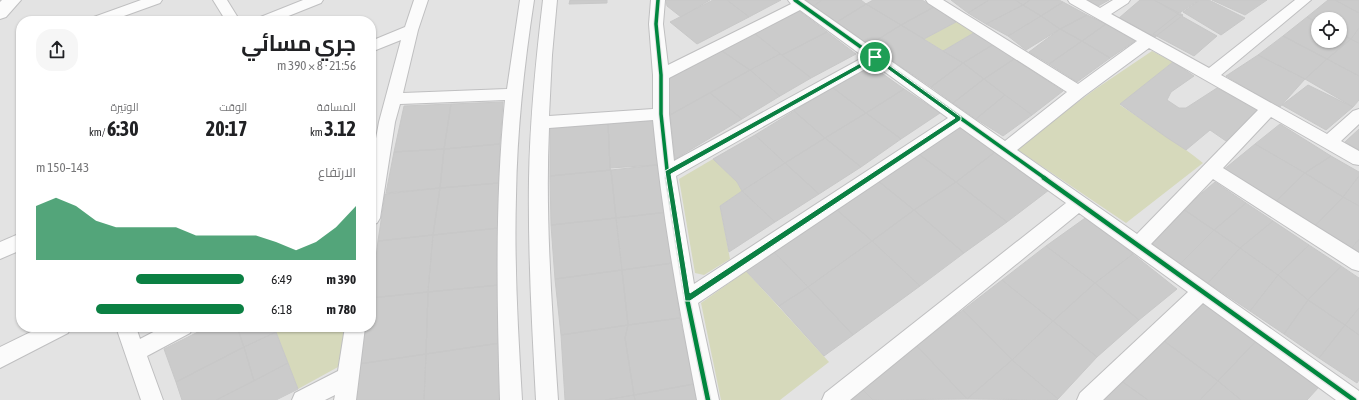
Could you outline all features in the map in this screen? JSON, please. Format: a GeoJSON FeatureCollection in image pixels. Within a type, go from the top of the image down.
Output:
{"type":"FeatureCollection","features":[{"type":"Feature","properties":{"kind":"main road"},"geometry":{"type":"LineString","coordinates":[[0,13],[12,0]]}},
{"type":"Feature","properties":{"kind":"street"},"geometry":{"type":"LineString","coordinates":[[110,16],[155,0]]}},
{"type":"Feature","properties":{"kind":"street"},"geometry":{"type":"LineString","coordinates":[[220,0],[230,16]]}},
{"type":"Feature","properties":{"kind":"street"},"geometry":{"type":"LineString","coordinates":[[276,16],[316,0]]}},
{"type":"Feature","properties":{"kind":"street"},"geometry":{"type":"LineString","coordinates":[[376,188],[387,122],[411,30],[421,0]]}},
{"type":"Feature","properties":{"kind":"street"},"geometry":{"type":"LineString","coordinates":[[511,400],[506,266],[507,182],[514,94],[527,0]]}},
{"type":"Feature","properties":{"kind":"street"},"geometry":{"type":"LineString","coordinates":[[547,400],[540,284],[538,178],[544,55],[550,0]]}},
{"type":"Feature","properties":{"kind":"street"},"geometry":{"type":"LineString","coordinates":[[658,0],[656,24],[661,75],[661,114],[668,173],[687,299],[708,400]]}},
{"type":"Feature","properties":{"kind":"street"},"geometry":{"type":"LineString","coordinates":[[932,0],[1078,92]]}},
{"type":"Feature","properties":{"kind":"street"},"geometry":{"type":"LineString","coordinates":[[1075,0],[1359,160]]}},
{"type":"Feature","properties":{"kind":"street"},"geometry":{"type":"LineString","coordinates":[[1101,14],[1123,0]]}},
{"type":"Feature","properties":{"kind":"street"},"geometry":{"type":"LineString","coordinates":[[1210,76],[1304,0]]}},
{"type":"Feature","properties":{"kind":"street"},"geometry":{"type":"LineString","coordinates":[[661,75],[798,2],[1202,291],[1344,397]]}},
{"type":"Feature","properties":{"kind":"street"},"geometry":{"type":"LineString","coordinates":[[376,45],[411,30]]}},
{"type":"Feature","properties":{"kind":"street"},"geometry":{"type":"LineString","coordinates":[[1005,150],[1078,92],[1148,41]]}},
{"type":"Feature","properties":{"kind":"street"},"geometry":{"type":"LineString","coordinates":[[668,173],[875,57]]}},
{"type":"Feature","properties":{"kind":"street"},"geometry":{"type":"LineString","coordinates":[[394,98],[514,94]]}},
{"type":"Feature","properties":{"kind":"street"},"geometry":{"type":"LineString","coordinates":[[1138,245],[1269,109]]}},
{"type":"Feature","properties":{"kind":"street"},"geometry":{"type":"LineString","coordinates":[[541,123],[661,114]]}},
{"type":"Feature","properties":{"kind":"street"},"geometry":{"type":"LineString","coordinates":[[1329,142],[1359,115]]}},
{"type":"Feature","properties":{"kind":"street"},"geometry":{"type":"LineString","coordinates":[[687,299],[959,118]]}},
{"type":"Feature","properties":{"kind":"street"},"geometry":{"type":"LineString","coordinates":[[376,128],[387,122]]}},
{"type":"Feature","properties":{"kind":"street"},"geometry":{"type":"LineString","coordinates":[[1211,169],[1359,264]]}},
{"type":"Feature","properties":{"kind":"street"},"geometry":{"type":"LineString","coordinates":[[507,182],[538,178]]}},
{"type":"Feature","properties":{"kind":"street"},"geometry":{"type":"LineString","coordinates":[[833,400],[1079,203]]}},
{"type":"Feature","properties":{"kind":"street"},"geometry":{"type":"LineString","coordinates":[[0,251],[16,243]]}},
{"type":"Feature","properties":{"kind":"street"},"geometry":{"type":"LineString","coordinates":[[1088,400],[1202,291]]}},
{"type":"Feature","properties":{"kind":"street"},"geometry":{"type":"LineString","coordinates":[[0,358],[51,332]]}},
{"type":"Feature","properties":{"kind":"street"},"geometry":{"type":"LineString","coordinates":[[128,332],[152,400]]}},
{"type":"Feature","properties":{"kind":"street"},"geometry":{"type":"LineString","coordinates":[[135,352],[173,332]]}},
{"type":"Feature","properties":{"kind":"street"},"geometry":{"type":"LineString","coordinates":[[345,400],[354,332]]}},
{"type":"Feature","properties":{"kind":"street"},"geometry":{"type":"LineString","coordinates":[[303,400],[348,377]]}},
{"type":"Feature","properties":{"kind":"green space"},"geometry":{"type":"Polygon","coordinates":[[[956,22],[977,31],[943,51],[924,39],[956,22]]]}},
{"type":"Feature","properties":{"kind":"green space"},"geometry":{"type":"Polygon","coordinates":[[[1152,51],[1173,62],[1120,105],[1173,140],[1203,163],[1126,223],[1015,148],[1097,88],[1152,51]]]}},
{"type":"Feature","properties":{"kind":"green space"},"geometry":{"type":"Polygon","coordinates":[[[713,159],[737,182],[742,191],[720,206],[730,259],[704,275],[695,273],[679,179],[713,159]]]}},
{"type":"Feature","properties":{"kind":"green space"},"geometry":{"type":"Polygon","coordinates":[[[746,271],[829,362],[780,400],[721,400],[701,303],[746,271]]]}},
{"type":"Feature","properties":{"kind":"green space"},"geometry":{"type":"Polygon","coordinates":[[[276,332],[344,332],[338,367],[298,389],[276,332]]]}},
{"type":"Feature","properties":{"kind":"building"},"geometry":{"type":"Polygon","coordinates":[[[570,0],[607,0],[607,3],[569,4],[570,0]]]}},
{"type":"Feature","properties":{"kind":"building"},"geometry":{"type":"Polygon","coordinates":[[[666,0],[710,0],[681,17],[667,6],[666,0]]]}},
{"type":"Feature","properties":{"kind":"building"},"geometry":{"type":"Polygon","coordinates":[[[713,0],[727,0],[749,17],[697,44],[670,22],[713,0]]]}},
{"type":"Feature","properties":{"kind":"building"},"geometry":{"type":"Polygon","coordinates":[[[727,0],[781,0],[749,17],[727,0]]]}},
{"type":"Feature","properties":{"kind":"building"},"geometry":{"type":"Polygon","coordinates":[[[803,0],[822,0],[812,7],[803,0]]]}},
{"type":"Feature","properties":{"kind":"building"},"geometry":{"type":"Polygon","coordinates":[[[822,0],[861,0],[866,4],[837,22],[812,7],[822,0]]]}},
{"type":"Feature","properties":{"kind":"building"},"geometry":{"type":"Polygon","coordinates":[[[873,0],[922,0],[934,7],[901,25],[866,4],[873,0]]]}},
{"type":"Feature","properties":{"kind":"building"},"geometry":{"type":"Polygon","coordinates":[[[951,0],[989,0],[968,13],[951,0]]]}},
{"type":"Feature","properties":{"kind":"building"},"geometry":{"type":"Polygon","coordinates":[[[989,0],[1015,0],[1023,5],[986,24],[968,13],[989,0]]]}},
{"type":"Feature","properties":{"kind":"building"},"geometry":{"type":"Polygon","coordinates":[[[1015,0],[1030,0],[1023,5],[1015,0]]]}},
{"type":"Feature","properties":{"kind":"building"},"geometry":{"type":"Polygon","coordinates":[[[1030,0],[1059,0],[1063,2],[1041,16],[1023,5],[1030,0]]]}},
{"type":"Feature","properties":{"kind":"building"},"geometry":{"type":"Polygon","coordinates":[[[1088,0],[1109,0],[1098,6],[1088,0]]]}},
{"type":"Feature","properties":{"kind":"building"},"geometry":{"type":"Polygon","coordinates":[[[1140,0],[1154,0],[1183,15],[1155,37],[1119,18],[1140,0]]]}},
{"type":"Feature","properties":{"kind":"building"},"geometry":{"type":"Polygon","coordinates":[[[1154,0],[1199,0],[1178,14],[1154,0]]]}},
{"type":"Feature","properties":{"kind":"building"},"geometry":{"type":"Polygon","coordinates":[[[1200,0],[1209,0],[1245,18],[1221,35],[1183,12],[1200,0]]]}},
{"type":"Feature","properties":{"kind":"building"},"geometry":{"type":"Polygon","coordinates":[[[1212,0],[1267,0],[1245,15],[1212,0]]]}},
{"type":"Feature","properties":{"kind":"building"},"geometry":{"type":"Polygon","coordinates":[[[1328,0],[1335,0],[1359,13],[1359,28],[1351,39],[1347,37],[1347,12],[1313,12],[1328,0]]]}},
{"type":"Feature","properties":{"kind":"building"},"geometry":{"type":"Polygon","coordinates":[[[1335,0],[1359,0],[1359,13],[1335,0]]]}},
{"type":"Feature","properties":{"kind":"building"},"geometry":{"type":"Polygon","coordinates":[[[1063,2],[1087,15],[1060,29],[1041,16],[1063,2]]]}},
{"type":"Feature","properties":{"kind":"building"},"geometry":{"type":"Polygon","coordinates":[[[866,4],[901,25],[869,45],[837,22],[866,4]]]}},
{"type":"Feature","properties":{"kind":"building"},"geometry":{"type":"Polygon","coordinates":[[[1023,5],[1041,16],[1008,36],[986,24],[1023,5]]]}},
{"type":"Feature","properties":{"kind":"building"},"geometry":{"type":"Polygon","coordinates":[[[934,7],[956,22],[924,39],[901,25],[934,7]]]}},
{"type":"Feature","properties":{"kind":"building"},"geometry":{"type":"Polygon","coordinates":[[[798,10],[827,32],[782,55],[754,33],[798,10]]]}},
{"type":"Feature","properties":{"kind":"building"},"geometry":{"type":"Polygon","coordinates":[[[1178,14],[1217,36],[1194,56],[1153,34],[1178,14]]]}},
{"type":"Feature","properties":{"kind":"building"},"geometry":{"type":"Polygon","coordinates":[[[1311,14],[1311,19],[1307,17],[1311,14]]]}},
{"type":"Feature","properties":{"kind":"building"},"geometry":{"type":"Polygon","coordinates":[[[1087,15],[1106,24],[1082,41],[1060,29],[1087,15]]]}},
{"type":"Feature","properties":{"kind":"building"},"geometry":{"type":"Polygon","coordinates":[[[1041,16],[1060,29],[1026,50],[1008,36],[1041,16]]]}},
{"type":"Feature","properties":{"kind":"building"},"geometry":{"type":"Polygon","coordinates":[[[1307,17],[1311,19],[1311,48],[1340,48],[1327,59],[1283,36],[1307,17]]]}},
{"type":"Feature","properties":{"kind":"building"},"geometry":{"type":"Polygon","coordinates":[[[1106,24],[1135,41],[1110,58],[1082,41],[1106,24]]]}},
{"type":"Feature","properties":{"kind":"building"},"geometry":{"type":"Polygon","coordinates":[[[901,25],[963,63],[931,87],[869,45],[901,25]]]}},
{"type":"Feature","properties":{"kind":"building"},"geometry":{"type":"Polygon","coordinates":[[[1359,28],[1359,43],[1351,39],[1359,28]]]}},
{"type":"Feature","properties":{"kind":"building"},"geometry":{"type":"Polygon","coordinates":[[[1060,29],[1082,41],[1049,64],[1029,52],[1060,29]]]}},
{"type":"Feature","properties":{"kind":"building"},"geometry":{"type":"Polygon","coordinates":[[[977,31],[994,44],[963,63],[943,51],[977,31]]]}},
{"type":"Feature","properties":{"kind":"building"},"geometry":{"type":"Polygon","coordinates":[[[827,32],[856,54],[811,78],[782,55],[827,32]]]}},
{"type":"Feature","properties":{"kind":"building"},"geometry":{"type":"Polygon","coordinates":[[[754,33],[780,54],[750,70],[719,49],[754,33]]]}},
{"type":"Feature","properties":{"kind":"building"},"geometry":{"type":"Polygon","coordinates":[[[1283,36],[1327,59],[1305,79],[1258,55],[1283,36]]]}},
{"type":"Feature","properties":{"kind":"building"},"geometry":{"type":"Polygon","coordinates":[[[1347,37],[1351,39],[1347,42],[1347,37]]]}},
{"type":"Feature","properties":{"kind":"building"},"geometry":{"type":"Polygon","coordinates":[[[1351,39],[1359,43],[1359,76],[1327,59],[1340,48],[1347,48],[1347,42],[1351,39]]]}},
{"type":"Feature","properties":{"kind":"building"},"geometry":{"type":"Polygon","coordinates":[[[1082,41],[1110,58],[1077,82],[1049,64],[1082,41]]]}},
{"type":"Feature","properties":{"kind":"building"},"geometry":{"type":"Polygon","coordinates":[[[994,44],[1014,59],[984,79],[963,63],[994,44]]]}},
{"type":"Feature","properties":{"kind":"building"},"geometry":{"type":"Polygon","coordinates":[[[719,49],[750,70],[670,115],[668,75],[719,49]]]}},
{"type":"Feature","properties":{"kind":"building"},"geometry":{"type":"Polygon","coordinates":[[[780,54],[811,78],[780,96],[750,70],[780,54]]]}},
{"type":"Feature","properties":{"kind":"building"},"geometry":{"type":"Polygon","coordinates":[[[1258,55],[1305,79],[1279,108],[1226,76],[1258,55]]]}},
{"type":"Feature","properties":{"kind":"building"},"geometry":{"type":"Polygon","coordinates":[[[1014,59],[1063,91],[1032,115],[984,79],[1014,59]]]}},
{"type":"Feature","properties":{"kind":"building"},"geometry":{"type":"Polygon","coordinates":[[[1327,59],[1359,76],[1359,100],[1353,107],[1305,79],[1327,59]]]}},
{"type":"Feature","properties":{"kind":"building"},"geometry":{"type":"Polygon","coordinates":[[[1173,62],[1194,76],[1171,92],[1167,100],[1179,108],[1186,108],[1217,88],[1261,112],[1226,141],[1210,130],[1186,150],[1120,104],[1173,62]]]}},
{"type":"Feature","properties":{"kind":"building"},"geometry":{"type":"Polygon","coordinates":[[[963,63],[984,79],[953,103],[931,87],[963,63]]]}},
{"type":"Feature","properties":{"kind":"building"},"geometry":{"type":"Polygon","coordinates":[[[869,64],[904,89],[866,113],[832,87],[869,64]]]}},
{"type":"Feature","properties":{"kind":"building"},"geometry":{"type":"Polygon","coordinates":[[[750,70],[780,96],[742,119],[710,93],[750,70]]]}},
{"type":"Feature","properties":{"kind":"building"},"geometry":{"type":"Polygon","coordinates":[[[984,79],[1005,95],[976,119],[953,103],[984,79]]]}},
{"type":"Feature","properties":{"kind":"building"},"geometry":{"type":"Polygon","coordinates":[[[1308,85],[1353,107],[1326,130],[1282,105],[1308,85]]]}},
{"type":"Feature","properties":{"kind":"building"},"geometry":{"type":"Polygon","coordinates":[[[832,87],[866,113],[825,138],[794,111],[832,87]]]}},
{"type":"Feature","properties":{"kind":"building"},"geometry":{"type":"Polygon","coordinates":[[[904,89],[940,113],[901,139],[866,113],[904,89]]]}},
{"type":"Feature","properties":{"kind":"building"},"geometry":{"type":"Polygon","coordinates":[[[710,93],[742,119],[675,159],[670,115],[710,93]]]}},
{"type":"Feature","properties":{"kind":"building"},"geometry":{"type":"Polygon","coordinates":[[[1005,95],[1032,115],[1003,136],[976,119],[1005,95]]]}},
{"type":"Feature","properties":{"kind":"building"},"geometry":{"type":"Polygon","coordinates":[[[503,102],[500,144],[444,149],[451,104],[503,102]]]}},
{"type":"Feature","properties":{"kind":"building"},"geometry":{"type":"Polygon","coordinates":[[[451,104],[444,149],[394,152],[404,106],[451,104]]]}},
{"type":"Feature","properties":{"kind":"building"},"geometry":{"type":"Polygon","coordinates":[[[794,111],[825,138],[785,163],[755,135],[794,111]]]}},
{"type":"Feature","properties":{"kind":"building"},"geometry":{"type":"Polygon","coordinates":[[[866,113],[901,139],[861,167],[825,138],[866,113]]]}},
{"type":"Feature","properties":{"kind":"building"},"geometry":{"type":"Polygon","coordinates":[[[653,119],[657,165],[610,168],[608,122],[653,119]]]}},
{"type":"Feature","properties":{"kind":"building"},"geometry":{"type":"Polygon","coordinates":[[[608,122],[611,170],[550,176],[550,126],[608,122]]]}},
{"type":"Feature","properties":{"kind":"building"},"geometry":{"type":"Polygon","coordinates":[[[957,124],[995,152],[956,182],[916,152],[957,124]]]}},
{"type":"Feature","properties":{"kind":"building"},"geometry":{"type":"Polygon","coordinates":[[[1280,124],[1331,156],[1305,173],[1255,144],[1280,124]]]}},
{"type":"Feature","properties":{"kind":"building"},"geometry":{"type":"Polygon","coordinates":[[[1359,129],[1359,150],[1345,142],[1359,129]]]}},
{"type":"Feature","properties":{"kind":"building"},"geometry":{"type":"Polygon","coordinates":[[[755,135],[785,163],[742,191],[737,182],[713,159],[755,135]]]}},
{"type":"Feature","properties":{"kind":"building"},"geometry":{"type":"Polygon","coordinates":[[[825,138],[861,167],[819,194],[785,163],[825,138]]]}},
{"type":"Feature","properties":{"kind":"building"},"geometry":{"type":"Polygon","coordinates":[[[500,144],[499,183],[440,188],[444,149],[500,144]]]}},
{"type":"Feature","properties":{"kind":"building"},"geometry":{"type":"Polygon","coordinates":[[[1255,144],[1305,173],[1273,204],[1222,171],[1255,144]]]}},
{"type":"Feature","properties":{"kind":"building"},"geometry":{"type":"Polygon","coordinates":[[[444,149],[440,188],[386,193],[394,152],[444,149]]]}},
{"type":"Feature","properties":{"kind":"building"},"geometry":{"type":"Polygon","coordinates":[[[916,152],[956,182],[914,210],[877,180],[916,152]]]}},
{"type":"Feature","properties":{"kind":"building"},"geometry":{"type":"Polygon","coordinates":[[[995,152],[1049,190],[1007,222],[956,182],[995,152]]]}},
{"type":"Feature","properties":{"kind":"building"},"geometry":{"type":"Polygon","coordinates":[[[1331,156],[1359,172],[1359,176],[1343,197],[1305,173],[1331,156]]]}},
{"type":"Feature","properties":{"kind":"building"},"geometry":{"type":"Polygon","coordinates":[[[785,163],[819,194],[775,222],[742,191],[785,163]]]}},
{"type":"Feature","properties":{"kind":"building"},"geometry":{"type":"Polygon","coordinates":[[[657,165],[662,166],[668,212],[616,218],[611,170],[657,165]]]}},
{"type":"Feature","properties":{"kind":"building"},"geometry":{"type":"Polygon","coordinates":[[[611,170],[616,218],[551,225],[550,176],[611,170]]]}},
{"type":"Feature","properties":{"kind":"building"},"geometry":{"type":"Polygon","coordinates":[[[1305,173],[1343,197],[1313,228],[1273,204],[1305,173]]]}},
{"type":"Feature","properties":{"kind":"building"},"geometry":{"type":"Polygon","coordinates":[[[1359,176],[1359,206],[1343,197],[1359,176]]]}},
{"type":"Feature","properties":{"kind":"building"},"geometry":{"type":"Polygon","coordinates":[[[877,180],[914,210],[872,241],[836,209],[877,180]]]}},
{"type":"Feature","properties":{"kind":"building"},"geometry":{"type":"Polygon","coordinates":[[[956,182],[1007,222],[964,253],[914,210],[956,182]]]}},
{"type":"Feature","properties":{"kind":"building"},"geometry":{"type":"Polygon","coordinates":[[[1215,182],[1246,203],[1214,230],[1183,209],[1215,182]]]}},
{"type":"Feature","properties":{"kind":"building"},"geometry":{"type":"Polygon","coordinates":[[[499,183],[499,228],[433,235],[440,188],[499,183]]]}},
{"type":"Feature","properties":{"kind":"building"},"geometry":{"type":"Polygon","coordinates":[[[440,188],[433,235],[378,241],[385,194],[440,188]]]}},
{"type":"Feature","properties":{"kind":"building"},"geometry":{"type":"Polygon","coordinates":[[[742,191],[775,222],[729,252],[720,206],[742,191]]]}},
{"type":"Feature","properties":{"kind":"building"},"geometry":{"type":"Polygon","coordinates":[[[1343,197],[1359,206],[1359,239],[1349,251],[1313,228],[1343,197]]]}},
{"type":"Feature","properties":{"kind":"building"},"geometry":{"type":"Polygon","coordinates":[[[1246,203],[1273,221],[1240,248],[1214,230],[1246,203]]]}},
{"type":"Feature","properties":{"kind":"building"},"geometry":{"type":"Polygon","coordinates":[[[836,209],[872,241],[808,287],[774,252],[836,209]]]}},
{"type":"Feature","properties":{"kind":"building"},"geometry":{"type":"Polygon","coordinates":[[[1183,209],[1214,230],[1180,264],[1150,242],[1183,209]]]}},
{"type":"Feature","properties":{"kind":"building"},"geometry":{"type":"Polygon","coordinates":[[[914,210],[964,253],[920,286],[872,241],[914,210]]]}},
{"type":"Feature","properties":{"kind":"building"},"geometry":{"type":"Polygon","coordinates":[[[668,212],[673,263],[622,270],[616,218],[668,212]]]}},
{"type":"Feature","properties":{"kind":"building"},"geometry":{"type":"Polygon","coordinates":[[[1088,216],[1133,254],[1095,283],[1046,246],[1088,216]]]}},
{"type":"Feature","properties":{"kind":"building"},"geometry":{"type":"Polygon","coordinates":[[[616,218],[622,270],[555,279],[551,225],[616,218]]]}},
{"type":"Feature","properties":{"kind":"building"},"geometry":{"type":"Polygon","coordinates":[[[1273,221],[1309,245],[1278,275],[1240,248],[1273,221]]]}},
{"type":"Feature","properties":{"kind":"building"},"geometry":{"type":"Polygon","coordinates":[[[499,228],[499,285],[428,292],[433,235],[499,228]]]}},
{"type":"Feature","properties":{"kind":"building"},"geometry":{"type":"Polygon","coordinates":[[[1214,230],[1240,248],[1208,283],[1180,264],[1214,230]]]}},
{"type":"Feature","properties":{"kind":"building"},"geometry":{"type":"Polygon","coordinates":[[[433,235],[428,292],[376,297],[376,257],[378,241],[433,235]]]}},
{"type":"Feature","properties":{"kind":"building"},"geometry":{"type":"Polygon","coordinates":[[[1359,239],[1359,258],[1349,251],[1359,239]]]}},
{"type":"Feature","properties":{"kind":"building"},"geometry":{"type":"Polygon","coordinates":[[[872,241],[920,286],[853,335],[808,287],[872,241]]]}},
{"type":"Feature","properties":{"kind":"building"},"geometry":{"type":"Polygon","coordinates":[[[1309,245],[1341,266],[1308,300],[1278,275],[1309,245]]]}},
{"type":"Feature","properties":{"kind":"building"},"geometry":{"type":"Polygon","coordinates":[[[1046,246],[1095,283],[1053,321],[1002,280],[1046,246]]]}},
{"type":"Feature","properties":{"kind":"building"},"geometry":{"type":"Polygon","coordinates":[[[1240,248],[1278,275],[1250,311],[1208,283],[1240,248]]]}},
{"type":"Feature","properties":{"kind":"building"},"geometry":{"type":"Polygon","coordinates":[[[774,252],[808,287],[779,306],[746,271],[774,252]]]}},
{"type":"Feature","properties":{"kind":"building"},"geometry":{"type":"Polygon","coordinates":[[[1133,254],[1177,289],[1139,320],[1095,283],[1133,254]]]}},
{"type":"Feature","properties":{"kind":"building"},"geometry":{"type":"Polygon","coordinates":[[[673,263],[680,318],[628,325],[622,270],[673,263]]]}},
{"type":"Feature","properties":{"kind":"building"},"geometry":{"type":"Polygon","coordinates":[[[1341,266],[1359,278],[1359,308],[1345,325],[1308,300],[1341,266]]]}},
{"type":"Feature","properties":{"kind":"building"},"geometry":{"type":"Polygon","coordinates":[[[622,270],[628,325],[561,335],[555,279],[622,270]]]}},
{"type":"Feature","properties":{"kind":"building"},"geometry":{"type":"Polygon","coordinates":[[[1278,275],[1308,300],[1284,334],[1250,311],[1278,275]]]}},
{"type":"Feature","properties":{"kind":"building"},"geometry":{"type":"Polygon","coordinates":[[[1002,280],[1053,321],[1012,360],[963,310],[1002,280]]]}},
{"type":"Feature","properties":{"kind":"building"},"geometry":{"type":"Polygon","coordinates":[[[1095,283],[1139,320],[1097,357],[1053,321],[1095,283]]]}},
{"type":"Feature","properties":{"kind":"building"},"geometry":{"type":"Polygon","coordinates":[[[499,285],[500,343],[426,354],[428,292],[499,285]]]}},
{"type":"Feature","properties":{"kind":"building"},"geometry":{"type":"Polygon","coordinates":[[[808,287],[853,335],[824,356],[779,306],[808,287]]]}},
{"type":"Feature","properties":{"kind":"building"},"geometry":{"type":"Polygon","coordinates":[[[428,292],[426,354],[359,364],[364,332],[376,332],[376,297],[428,292]]]}},
{"type":"Feature","properties":{"kind":"building"},"geometry":{"type":"Polygon","coordinates":[[[1201,299],[1256,341],[1218,381],[1160,338],[1201,299]]]}},
{"type":"Feature","properties":{"kind":"building"},"geometry":{"type":"Polygon","coordinates":[[[1308,300],[1345,325],[1319,358],[1284,334],[1308,300]]]}},
{"type":"Feature","properties":{"kind":"building"},"geometry":{"type":"Polygon","coordinates":[[[1359,308],[1359,335],[1345,325],[1359,308]]]}},
{"type":"Feature","properties":{"kind":"building"},"geometry":{"type":"Polygon","coordinates":[[[963,310],[1012,360],[967,399],[916,345],[963,310]]]}},
{"type":"Feature","properties":{"kind":"building"},"geometry":{"type":"Polygon","coordinates":[[[680,318],[694,384],[634,395],[625,338],[628,325],[680,318]]]}},
{"type":"Feature","properties":{"kind":"building"},"geometry":{"type":"Polygon","coordinates":[[[1053,321],[1097,357],[1058,399],[1012,360],[1053,321]]]}},
{"type":"Feature","properties":{"kind":"building"},"geometry":{"type":"Polygon","coordinates":[[[628,325],[625,338],[634,395],[605,400],[565,400],[561,335],[628,325]]]}},
{"type":"Feature","properties":{"kind":"building"},"geometry":{"type":"Polygon","coordinates":[[[1345,325],[1359,335],[1359,380],[1357,383],[1319,358],[1345,325]]]}},
{"type":"Feature","properties":{"kind":"building"},"geometry":{"type":"Polygon","coordinates":[[[198,332],[239,332],[244,347],[176,382],[164,349],[198,332]]]}},
{"type":"Feature","properties":{"kind":"building"},"geometry":{"type":"Polygon","coordinates":[[[239,332],[276,332],[244,347],[239,332]]]}},
{"type":"Feature","properties":{"kind":"building"},"geometry":{"type":"Polygon","coordinates":[[[276,332],[288,363],[254,381],[244,347],[276,332]]]}},
{"type":"Feature","properties":{"kind":"building"},"geometry":{"type":"Polygon","coordinates":[[[1160,338],[1218,381],[1200,400],[1148,400],[1120,380],[1160,338]]]}},
{"type":"Feature","properties":{"kind":"building"},"geometry":{"type":"Polygon","coordinates":[[[1256,341],[1319,387],[1307,400],[1241,400],[1218,381],[1256,341]]]}},
{"type":"Feature","properties":{"kind":"building"},"geometry":{"type":"Polygon","coordinates":[[[500,343],[500,400],[424,400],[426,354],[500,343]]]}},
{"type":"Feature","properties":{"kind":"building"},"geometry":{"type":"Polygon","coordinates":[[[916,345],[967,399],[873,400],[862,389],[916,345]]]}},
{"type":"Feature","properties":{"kind":"building"},"geometry":{"type":"Polygon","coordinates":[[[244,347],[254,381],[216,400],[182,400],[176,382],[244,347]]]}},
{"type":"Feature","properties":{"kind":"building"},"geometry":{"type":"Polygon","coordinates":[[[426,354],[424,400],[356,400],[359,364],[426,354]]]}},
{"type":"Feature","properties":{"kind":"building"},"geometry":{"type":"Polygon","coordinates":[[[1012,360],[1058,399],[967,399],[1012,360]]]}},
{"type":"Feature","properties":{"kind":"building"},"geometry":{"type":"Polygon","coordinates":[[[288,363],[298,389],[276,400],[216,400],[288,363]]]}},
{"type":"Feature","properties":{"kind":"building"},"geometry":{"type":"Polygon","coordinates":[[[1120,380],[1148,400],[1103,400],[1120,380]]]}},
{"type":"Feature","properties":{"kind":"building"},"geometry":{"type":"Polygon","coordinates":[[[1218,381],[1241,400],[1200,400],[1218,381]]]}},
{"type":"Feature","properties":{"kind":"building"},"geometry":{"type":"Polygon","coordinates":[[[694,384],[697,400],[635,400],[634,395],[694,384]]]}},
{"type":"Feature","properties":{"kind":"building"},"geometry":{"type":"Polygon","coordinates":[[[862,389],[873,400],[847,400],[862,389]]]}},
{"type":"Feature","properties":{"kind":"building"},"geometry":{"type":"Polygon","coordinates":[[[634,395],[635,400],[605,400],[634,395]]]}},
{"type":"Feature","properties":{"kind":"cycle path"},"geometry":{"type":"LineString","coordinates":[[658,0],[656,24],[661,75],[661,114],[667,173],[687,299],[708,400]]}},
{"type":"Feature","properties":{"kind":"cycle path"},"geometry":{"type":"LineString","coordinates":[[795,0],[1354,400]]}},
{"type":"Feature","properties":{"kind":"route"},"geometry":{"type":"LineString","coordinates":[[875,57],[959,118],[687,299],[668,173],[875,57]]}}]}
